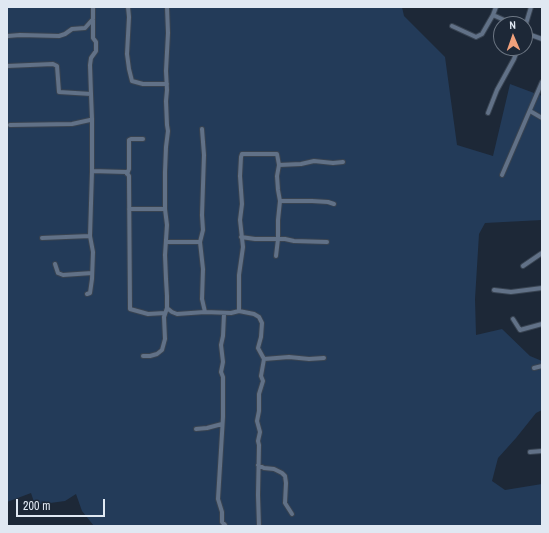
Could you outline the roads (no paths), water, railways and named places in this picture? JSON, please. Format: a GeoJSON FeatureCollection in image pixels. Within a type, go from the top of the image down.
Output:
{"type":"FeatureCollection","features":[{"type":"Feature","properties":{"kind":"street"},"geometry":{"type":"LineString","coordinates":[[87,294],[90,293],[91,288],[93,252],[90,236],[92,119],[90,65],[91,58],[96,51],[96,42],[93,38],[93,7]]}},
{"type":"Feature","properties":{"kind":"street"},"geometry":{"type":"LineString","coordinates":[[128,7],[129,17],[127,54],[132,81],[143,84],[167,84]]}},
{"type":"Feature","properties":{"kind":"street"},"geometry":{"type":"LineString","coordinates":[[143,356],[157,354],[162,350],[165,339],[164,317],[167,308],[165,255],[167,224],[165,209],[166,147],[168,131],[166,116],[168,33],[166,7]]}},
{"type":"Feature","properties":{"kind":"street"},"geometry":{"type":"LineString","coordinates":[[452,26],[476,37],[482,34],[493,15],[494,8]]}},
{"type":"Feature","properties":{"kind":"street"},"geometry":{"type":"LineString","coordinates":[[8,36],[59,36],[72,29],[85,28],[93,19]]}},
{"type":"Feature","properties":{"kind":"street"},"geometry":{"type":"LineString","coordinates":[[488,113],[514,56]]}},
{"type":"Feature","properties":{"kind":"street"},"geometry":{"type":"LineString","coordinates":[[7,66],[53,64],[57,66],[59,92],[91,94]]}},
{"type":"Feature","properties":{"kind":"street"},"geometry":{"type":"LineString","coordinates":[[502,175],[542,82]]}},
{"type":"Feature","properties":{"kind":"street"},"geometry":{"type":"LineString","coordinates":[[530,111],[542,118]]}},
{"type":"Feature","properties":{"kind":"street"},"geometry":{"type":"LineString","coordinates":[[10,125],[72,124],[92,119]]}},
{"type":"Feature","properties":{"kind":"street"},"geometry":{"type":"LineString","coordinates":[[202,129],[204,155],[203,230],[200,242],[204,269],[202,299],[205,312]]}},
{"type":"Feature","properties":{"kind":"street"},"geometry":{"type":"LineString","coordinates":[[143,139],[129,140],[129,169],[127,174],[129,176],[130,309],[148,314],[165,313]]}},
{"type":"Feature","properties":{"kind":"street"},"geometry":{"type":"LineString","coordinates":[[239,311],[238,275],[243,247],[240,220],[242,204],[240,157],[242,154],[276,153],[279,165],[277,176],[280,201],[276,256]]}},
{"type":"Feature","properties":{"kind":"street"},"geometry":{"type":"LineString","coordinates":[[279,165],[301,164],[314,161],[333,163],[343,162]]}},
{"type":"Feature","properties":{"kind":"street"},"geometry":{"type":"LineString","coordinates":[[92,171],[126,172],[127,174]]}},
{"type":"Feature","properties":{"kind":"street"},"geometry":{"type":"LineString","coordinates":[[280,201],[312,201],[334,204]]}},
{"type":"Feature","properties":{"kind":"street"},"geometry":{"type":"LineString","coordinates":[[129,209],[165,209]]}},
{"type":"Feature","properties":{"kind":"street"},"geometry":{"type":"LineString","coordinates":[[42,238],[90,236]]}},
{"type":"Feature","properties":{"kind":"street"},"geometry":{"type":"LineString","coordinates":[[241,237],[301,242],[327,242]]}},
{"type":"Feature","properties":{"kind":"street"},"geometry":{"type":"LineString","coordinates":[[166,242],[200,242]]}},
{"type":"Feature","properties":{"kind":"street"},"geometry":{"type":"LineString","coordinates":[[523,266],[542,253]]}},
{"type":"Feature","properties":{"kind":"street"},"geometry":{"type":"LineString","coordinates":[[55,264],[58,273],[63,275],[92,273]]}},
{"type":"Feature","properties":{"kind":"street"},"geometry":{"type":"LineString","coordinates":[[494,290],[511,292],[542,288]]}},
{"type":"Feature","properties":{"kind":"street"},"geometry":{"type":"LineString","coordinates":[[167,308],[177,314],[205,312],[231,314],[239,311],[254,314],[259,317],[262,323],[258,348],[264,359],[261,376],[263,381],[259,394],[259,411],[257,421],[260,432],[258,441],[259,526]]}},
{"type":"Feature","properties":{"kind":"street"},"geometry":{"type":"LineString","coordinates":[[224,314],[221,344],[223,357],[221,372],[223,377],[224,405],[218,499],[222,512],[222,522],[224,525]]}},
{"type":"Feature","properties":{"kind":"street"},"geometry":{"type":"LineString","coordinates":[[513,318],[520,330],[542,324]]}},
{"type":"Feature","properties":{"kind":"street"},"geometry":{"type":"LineString","coordinates":[[264,359],[289,357],[309,359],[324,358]]}},
{"type":"Feature","properties":{"kind":"street"},"geometry":{"type":"LineString","coordinates":[[534,368],[542,366]]}},
{"type":"Feature","properties":{"kind":"street"},"geometry":{"type":"LineString","coordinates":[[196,429],[222,424]]}},
{"type":"Feature","properties":{"kind":"street"},"geometry":{"type":"LineString","coordinates":[[530,452],[542,450]]}},
{"type":"Feature","properties":{"kind":"street"},"geometry":{"type":"LineString","coordinates":[[258,465],[264,468],[274,469],[285,476],[285,503],[292,514]]}}]}
